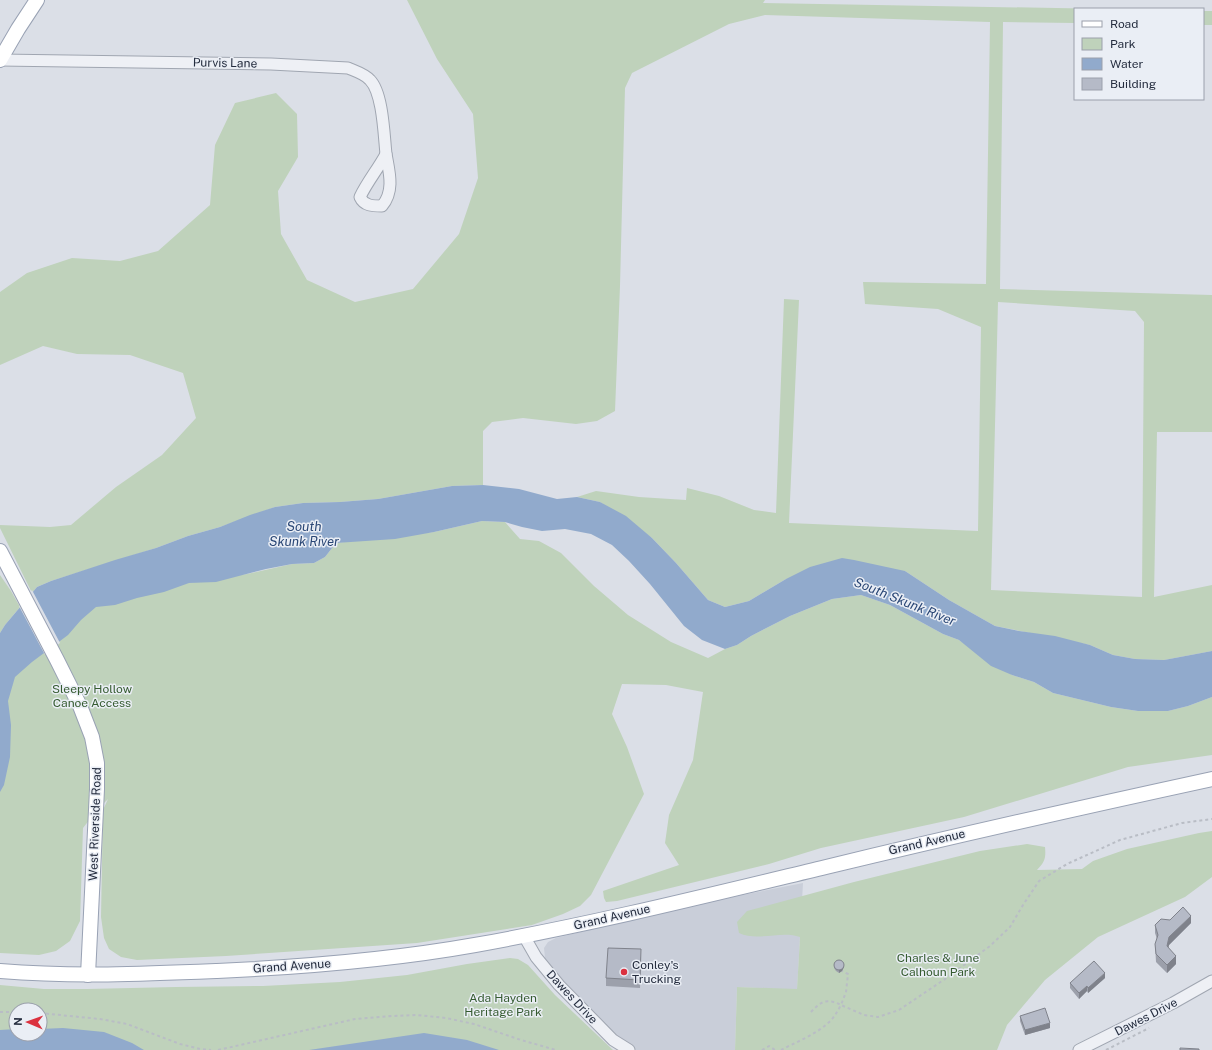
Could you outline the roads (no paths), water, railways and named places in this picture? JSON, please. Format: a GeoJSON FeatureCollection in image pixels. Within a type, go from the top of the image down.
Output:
{"type":"FeatureCollection","features":[{"type":"Feature","properties":{"kind":"main road"},"geometry":{"type":"LineString","coordinates":[[0,60],[37,0]]}},
{"type":"Feature","properties":{"kind":"main road","name":"West Riverside Road"},"geometry":{"type":"LineString","coordinates":[[0,551],[58,660],[80,706],[92,737],[97,763],[97,803],[88,975]]}},
{"type":"Feature","properties":{"kind":"main road","name":"Grand Avenue"},"geometry":{"type":"LineString","coordinates":[[0,971],[88,975],[164,974],[263,969],[340,963],[471,946],[610,918],[981,830],[1212,779]]}},
{"type":"Feature","properties":{"kind":"street","name":"Purvis Lane"},"geometry":{"type":"LineString","coordinates":[[0,60],[271,64],[348,68],[370,80],[377,91],[383,120],[386,154]]}},
{"type":"Feature","properties":{"kind":"street","name":"Dawes Drive"},"geometry":{"type":"LineString","coordinates":[[524,936],[536,957],[559,985],[613,1040],[629,1050]]}},
{"type":"Feature","properties":{"kind":"street","name":"Dawes Drive"},"geometry":{"type":"LineString","coordinates":[[1079,1050],[1173,1003],[1212,981]]}},
{"type":"Feature","properties":{"kind":"water","name":"South Skunk River"},"geometry":{"type":"Polygon","coordinates":[[[483,485],[519,489],[557,499],[577,497],[600,502],[626,516],[652,538],[708,600],[725,607],[749,601],[786,579],[810,567],[842,558],[854,560],[905,571],[949,600],[995,626],[1055,636],[1090,645],[1113,655],[1135,659],[1164,660],[1212,651],[1212,697],[1188,706],[1168,711],[1138,711],[1111,707],[1053,693],[1034,682],[991,666],[959,640],[943,634],[890,605],[861,595],[832,599],[790,616],[737,645],[725,649],[702,640],[684,626],[650,584],[612,545],[591,534],[565,529],[542,531],[505,522],[482,521],[395,539],[336,543],[325,557],[314,563],[292,564],[266,569],[216,582],[189,583],[164,592],[115,605],[96,607],[81,620],[68,635],[15,677],[8,701],[11,725],[10,757],[4,785],[0,792],[0,633],[37,587],[51,581],[156,548],[188,536],[220,527],[275,507],[303,503],[378,499],[452,486],[483,485]]]}},
{"type":"Feature","properties":{"kind":"water"},"geometry":{"type":"Polygon","coordinates":[[[63,1028],[104,1032],[132,1043],[144,1050],[0,1050],[0,1030],[8,1030],[8,1042],[48,1042],[48,1029],[63,1028]]]}},
{"type":"Feature","properties":{"kind":"water"},"geometry":{"type":"Polygon","coordinates":[[[424,1033],[467,1040],[499,1050],[309,1050],[424,1033]]]}},
{"type":"Feature","properties":{"kind":"place","name":"Conley's Trucking"},"geometry":{"type":"Point","coordinates":[624,972]}},
{"type":"Feature","properties":{"kind":"park label","name":"Sleepy Hollow Canoe Access"},"geometry":{"type":"Point","coordinates":[92,696]}},
{"type":"Feature","properties":{"kind":"park label","name":"Charles & June Calhoun Park"},"geometry":{"type":"Point","coordinates":[938,965]}},
{"type":"Feature","properties":{"kind":"park label","name":"Ada Hayden Heritage Park"},"geometry":{"type":"Point","coordinates":[503,1005]}}]}
